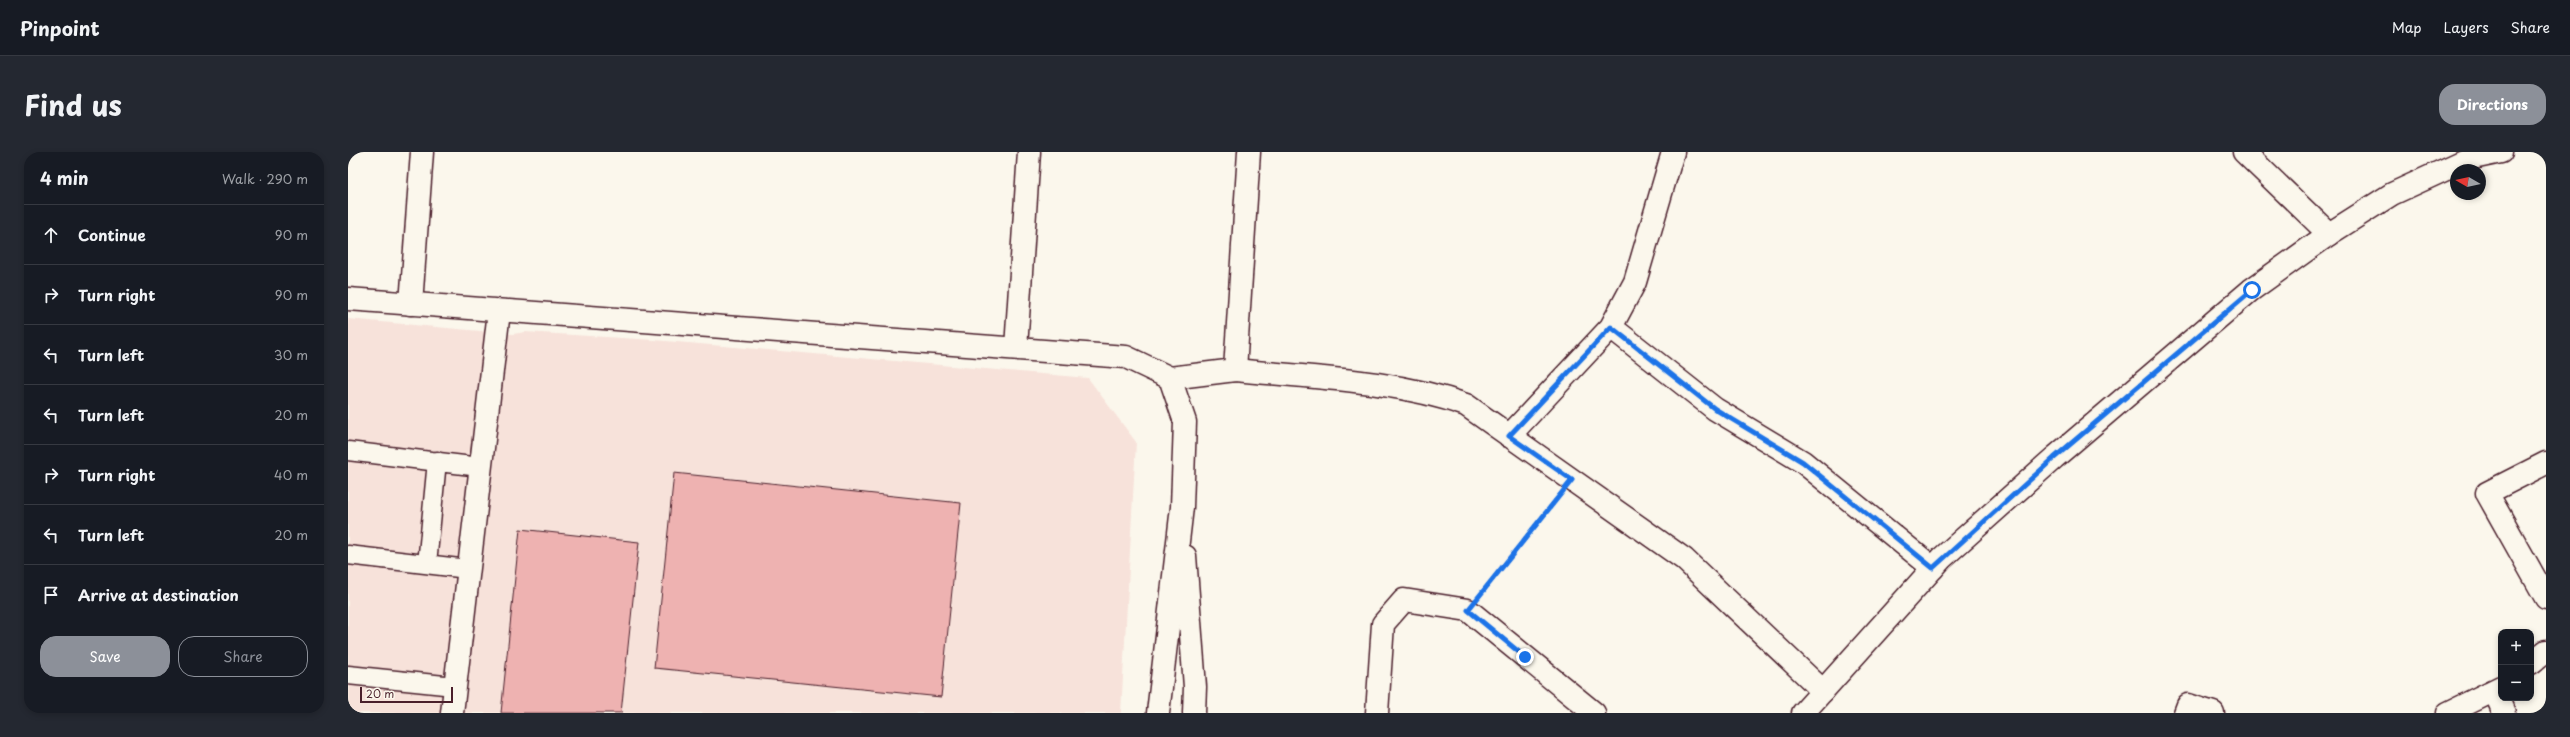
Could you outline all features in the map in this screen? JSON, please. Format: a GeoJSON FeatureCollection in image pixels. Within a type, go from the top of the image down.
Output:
{"type":"FeatureCollection","features":[{"type":"Feature","properties":{"kind":"street"},"geometry":{"type":"LineString","coordinates":[[411,304],[422,152]]}},
{"type":"Feature","properties":{"kind":"street"},"geometry":{"type":"LineString","coordinates":[[1016,348],[1029,152]]}},
{"type":"Feature","properties":{"kind":"street"},"geometry":{"type":"LineString","coordinates":[[1235,370],[1249,152]]}},
{"type":"Feature","properties":{"kind":"street"},"geometry":{"type":"LineString","coordinates":[[1509,436],[1611,327],[1635,282],[1673,152]]}},
{"type":"Feature","properties":{"kind":"street"},"geometry":{"type":"LineString","coordinates":[[2244,152],[2330,234]]}},
{"type":"Feature","properties":{"kind":"street"},"geometry":{"type":"LineString","coordinates":[[1803,713],[1933,568],[2054,458],[2252,290],[2330,234],[2392,194],[2468,159],[2501,152]]}},
{"type":"Feature","properties":{"kind":"street"},"geometry":{"type":"LineString","coordinates":[[348,299],[1126,356],[1170,378],[1235,370],[1375,384],[1437,395],[1466,405],[1684,559],[1823,691]]}},
{"type":"Feature","properties":{"kind":"street"},"geometry":{"type":"LineString","coordinates":[[452,713],[499,311]]}},
{"type":"Feature","properties":{"kind":"street"},"geometry":{"type":"LineString","coordinates":[[1611,327],[1715,409],[1803,462],[1933,568]]}},
{"type":"Feature","properties":{"kind":"street"},"geometry":{"type":"LineString","coordinates":[[1158,713],[1182,507],[1185,422],[1170,378]]}},
{"type":"Feature","properties":{"kind":"street"},"geometry":{"type":"LineString","coordinates":[[2546,463],[2487,493],[2546,598]]}},
{"type":"Feature","properties":{"kind":"street"},"geometry":{"type":"LineString","coordinates":[[1182,507],[1195,687],[1194,713]]}},
{"type":"Feature","properties":{"kind":"street"},"geometry":{"type":"LineString","coordinates":[[1377,713],[1383,624],[1404,600],[1468,610],[1594,713]]}},
{"type":"Feature","properties":{"kind":"street"},"geometry":{"type":"LineString","coordinates":[[2534,661],[2546,651]]}},
{"type":"Feature","properties":{"kind":"street"},"geometry":{"type":"LineString","coordinates":[[2448,713],[2498,689]]}},
{"type":"Feature","properties":{"kind":"street"},"geometry":{"type":"LineString","coordinates":[[2501,701],[2504,713]]}},
{"type":"Feature","properties":{"kind":"street"},"geometry":{"type":"LineString","coordinates":[[2185,713],[2188,706],[2213,713]]}},
{"type":"Feature","properties":{"kind":"lane"},"geometry":{"type":"LineString","coordinates":[[348,451],[480,467]]}},
{"type":"Feature","properties":{"kind":"lane"},"geometry":{"type":"LineString","coordinates":[[427,564],[437,462]]}},
{"type":"Feature","properties":{"kind":"lane"},"geometry":{"type":"LineString","coordinates":[[348,555],[468,569]]}},
{"type":"Feature","properties":{"kind":"lane"},"geometry":{"type":"LineString","coordinates":[[348,675],[454,686]]}},
{"type":"Feature","properties":{"kind":"path"},"geometry":{"type":"LineString","coordinates":[[1468,610],[1572,480]]}},
{"type":"Feature","properties":{"kind":"shaded area"},"geometry":{"type":"Polygon","coordinates":[[[348,319],[513,334],[525,332],[654,340],[1088,378],[1136,442],[1121,713],[348,713],[348,319]]]}},
{"type":"Feature","properties":{"kind":"building"},"geometry":{"type":"Polygon","coordinates":[[[674,473],[961,503],[941,697],[654,668],[674,473]]]}},
{"type":"Feature","properties":{"kind":"building"},"geometry":{"type":"Polygon","coordinates":[[[520,529],[639,542],[621,713],[501,713],[520,529]]]}},
{"type":"Feature","properties":{"kind":"route"},"geometry":{"type":"LineString","coordinates":[[1525,657],[1468,610],[1572,480],[1509,436],[1611,327],[1715,409],[1803,462],[1933,568],[1942,558],[2054,458],[2252,290]]}}]}
